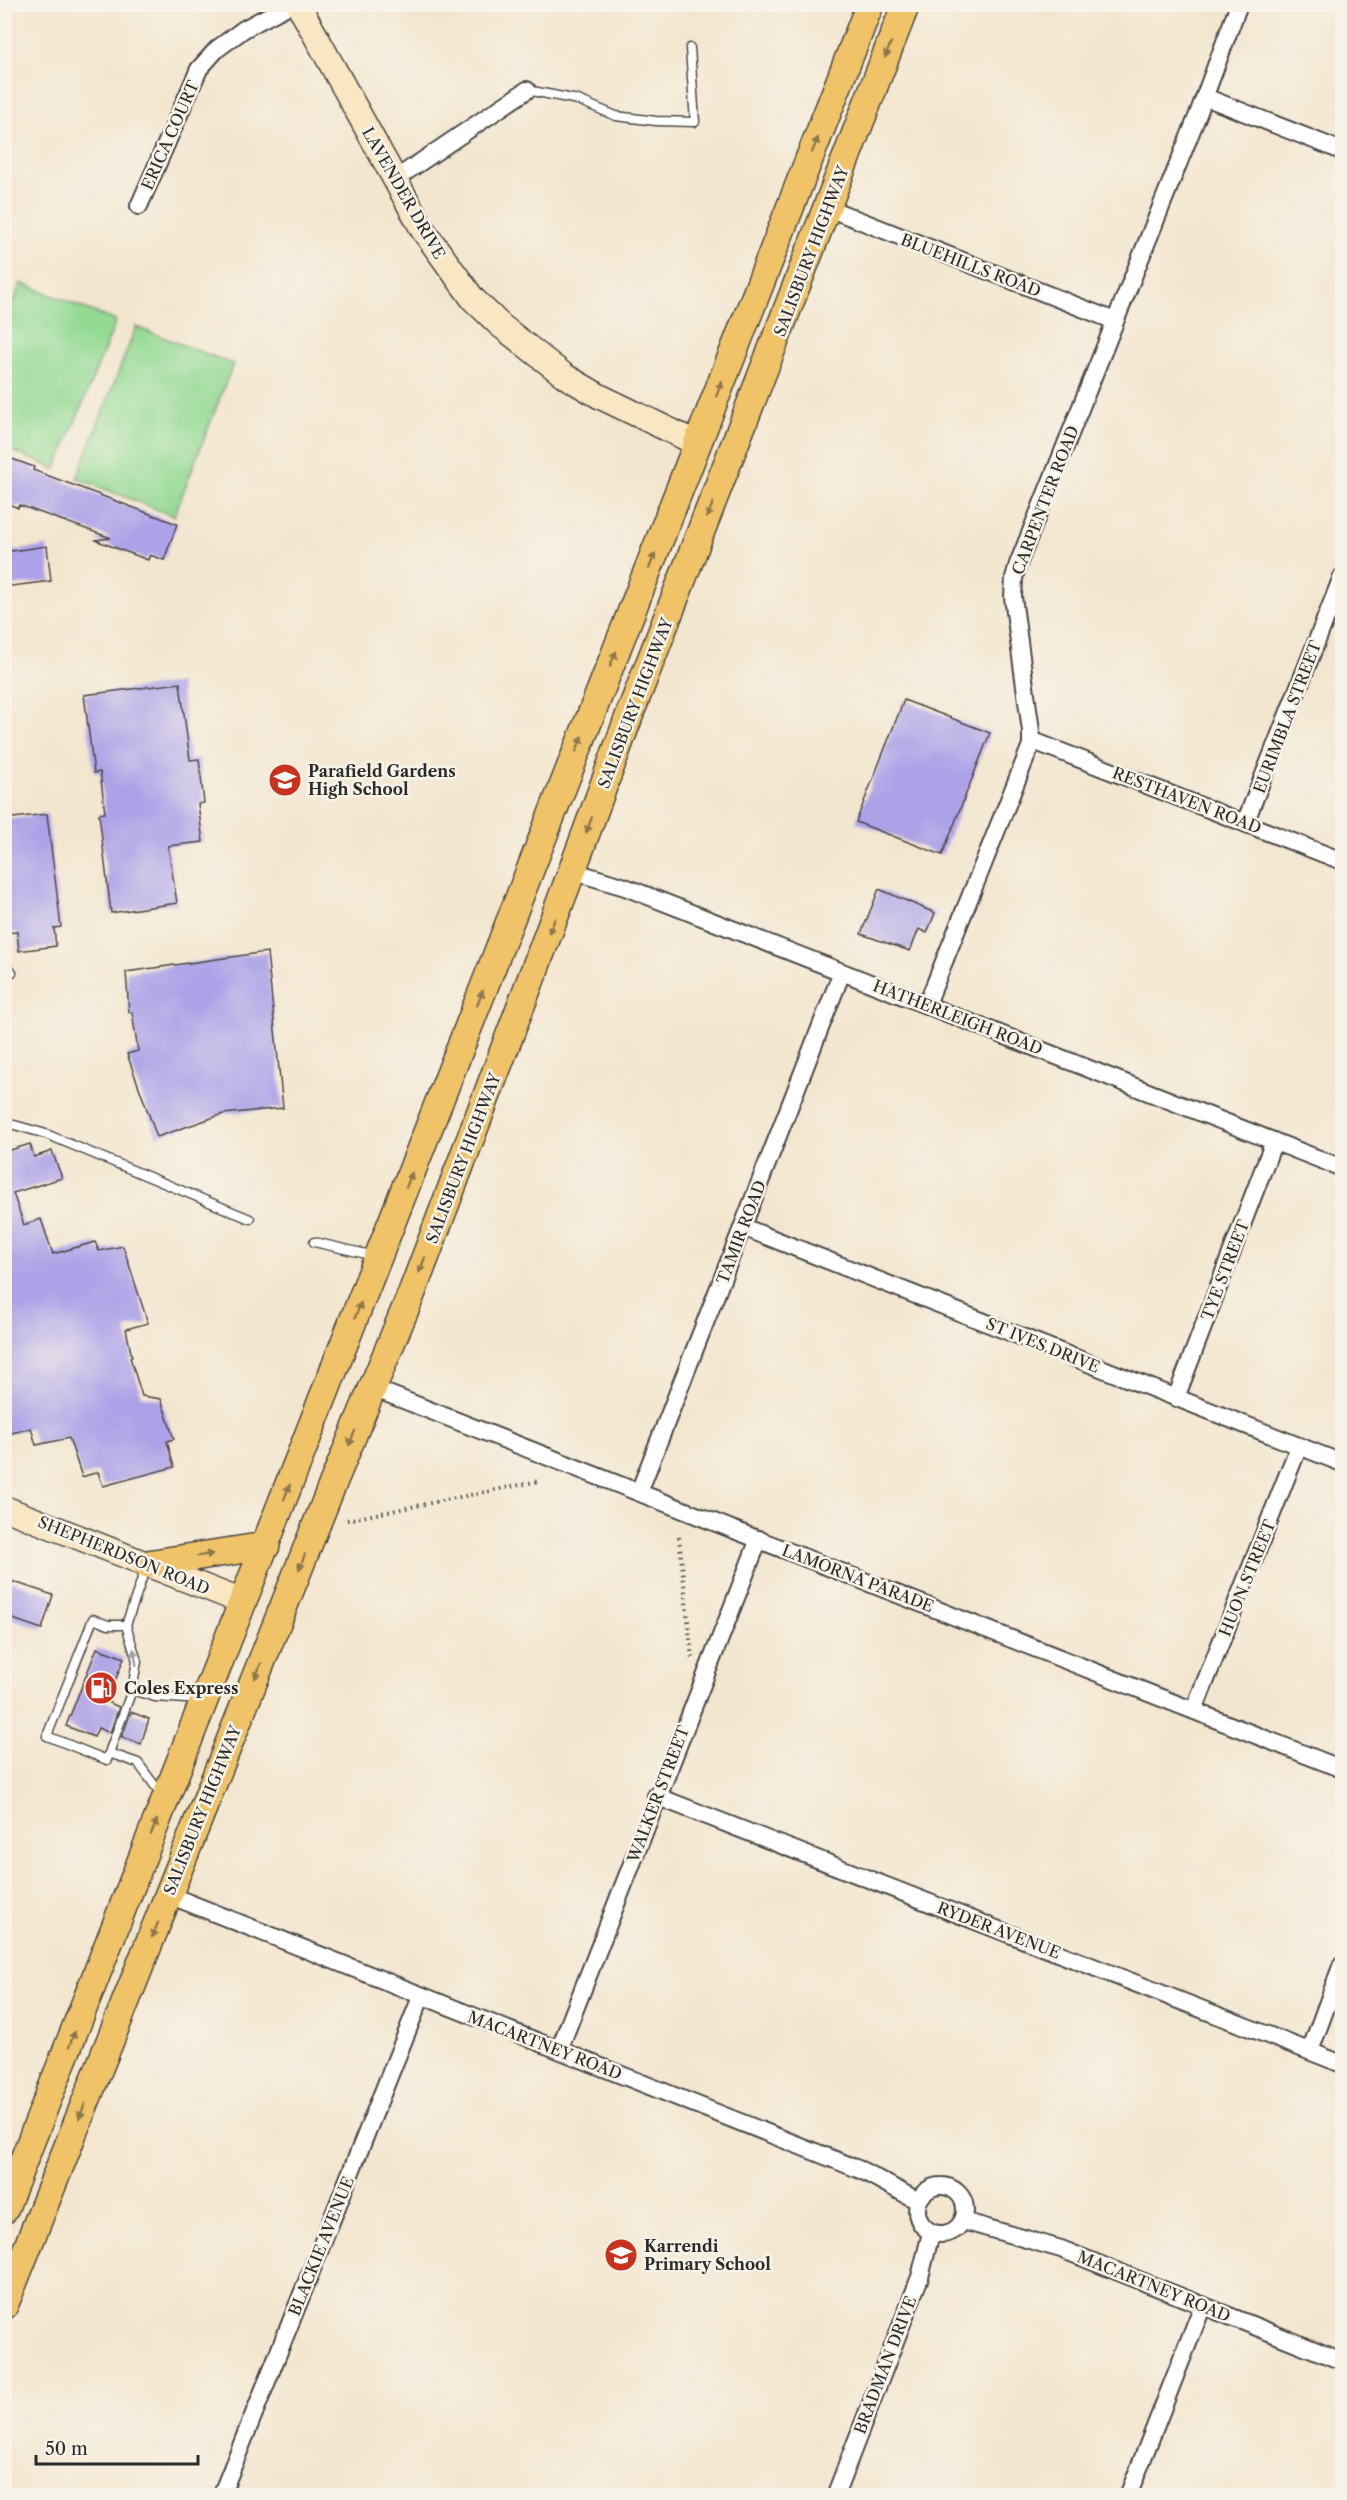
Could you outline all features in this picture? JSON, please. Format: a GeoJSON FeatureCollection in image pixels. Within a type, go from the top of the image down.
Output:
{"type":"FeatureCollection","features":[{"type":"Feature","properties":{"kind":"main road"},"geometry":{"type":"LineString","coordinates":[[4,2210],[192,1732],[199,1700],[235,1599],[266,1546],[870,4]]}},
{"type":"Feature","properties":{"kind":"main road","name":"SALISBURY HIGHWAY"},"geometry":{"type":"LineString","coordinates":[[4,2306],[373,1388],[572,871],[631,711],[906,4]]}},
{"type":"Feature","properties":{"kind":"main road"},"geometry":{"type":"LineString","coordinates":[[795,196],[828,208]]}},
{"type":"Feature","properties":{"kind":"main road"},"geometry":{"type":"LineString","coordinates":[[698,444],[731,456]]}},
{"type":"Feature","properties":{"kind":"main road"},"geometry":{"type":"LineString","coordinates":[[535,858],[572,871]]}},
{"type":"Feature","properties":{"kind":"main road"},"geometry":{"type":"LineString","coordinates":[[147,1564],[266,1546]]}},
{"type":"Feature","properties":{"kind":"main road"},"geometry":{"type":"LineString","coordinates":[[235,1599],[280,1617]]}},
{"type":"Feature","properties":{"kind":"main road"},"geometry":{"type":"LineString","coordinates":[[134,1882],[169,1895]]}},
{"type":"Feature","properties":{"kind":"street","name":"ERICA COURT"},"geometry":{"type":"LineString","coordinates":[[139,206],[199,69],[217,49],[244,29],[291,4]]}},
{"type":"Feature","properties":{"kind":"street","name":"LAVENDER DRIVE"},"geometry":{"type":"LineString","coordinates":[[298,4],[423,230],[473,299],[500,325],[565,376],[599,396],[698,444]]}},
{"type":"Feature","properties":{"kind":"street","name":"CARPENTER ROAD"},"geometry":{"type":"LineString","coordinates":[[927,1004],[1031,745],[1015,617],[1014,578],[1239,4]]}},
{"type":"Feature","properties":{"kind":"street"},"geometry":{"type":"LineString","coordinates":[[394,180],[527,90]]}},
{"type":"Feature","properties":{"kind":"street"},"geometry":{"type":"LineString","coordinates":[[1204,98],[1342,151]]}},
{"type":"Feature","properties":{"kind":"street","name":"BLUEHILLS ROAD"},"geometry":{"type":"LineString","coordinates":[[828,208],[1115,321]]}},
{"type":"Feature","properties":{"kind":"street","name":"EURIMBLA STREET"},"geometry":{"type":"LineString","coordinates":[[1245,823],[1342,576]]}},
{"type":"Feature","properties":{"kind":"street","name":"RESTHAVEN ROAD"},"geometry":{"type":"LineString","coordinates":[[1031,740],[1342,861]]}},
{"type":"Feature","properties":{"kind":"street","name":"HATHERLEIGH ROAD"},"geometry":{"type":"LineString","coordinates":[[572,871],[625,887],[1342,1168]]}},
{"type":"Feature","properties":{"kind":"street","name":"TAMIR ROAD"},"geometry":{"type":"LineString","coordinates":[[639,1492],[843,972]]}},
{"type":"Feature","properties":{"kind":"street","name":"TYE STREET"},"geometry":{"type":"LineString","coordinates":[[1176,1398],[1274,1142]]}},
{"type":"Feature","properties":{"kind":"street","name":"ST IVES DRIVE"},"geometry":{"type":"LineString","coordinates":[[743,1227],[1342,1463]]}},
{"type":"Feature","properties":{"kind":"street","name":"LAMORNA PARADE"},"geometry":{"type":"LineString","coordinates":[[373,1388],[1342,1769]]}},
{"type":"Feature","properties":{"kind":"street","name":"HUON STREET"},"geometry":{"type":"LineString","coordinates":[[1194,1710],[1299,1446]]}},
{"type":"Feature","properties":{"kind":"street","name":"SHEPHERDSON ROAD"},"geometry":{"type":"LineString","coordinates":[[4,1508],[235,1599]]}},
{"type":"Feature","properties":{"kind":"street","name":"WALKER STREET"},"geometry":{"type":"LineString","coordinates":[[559,2050],[656,1796],[759,1539]]}},
{"type":"Feature","properties":{"kind":"street","name":"RYDER AVENUE"},"geometry":{"type":"LineString","coordinates":[[656,1796],[1342,2064]]}},
{"type":"Feature","properties":{"kind":"street","name":"MACARTNEY ROAD"},"geometry":{"type":"LineString","coordinates":[[169,1895],[863,2171],[918,2201]]}},
{"type":"Feature","properties":{"kind":"street"},"geometry":{"type":"LineString","coordinates":[[1310,2051],[1342,1964]]}},
{"type":"Feature","properties":{"kind":"street","name":"BLACKIE AVENUE"},"geometry":{"type":"LineString","coordinates":[[221,2496],[421,1997]]}},
{"type":"Feature","properties":{"kind":"street"},"geometry":{"type":"LineString","coordinates":[[947,2186],[955,2190],[965,2204],[963,2221],[953,2232],[938,2235],[931,2233],[918,2219],[916,2210],[918,2201],[930,2188],[947,2186]]}},
{"type":"Feature","properties":{"kind":"street","name":"MACARTNEY ROAD"},"geometry":{"type":"LineString","coordinates":[[963,2221],[1061,2249],[1342,2361]]}},
{"type":"Feature","properties":{"kind":"street","name":"BRADMAN DRIVE"},"geometry":{"type":"LineString","coordinates":[[835,2496],[920,2277],[931,2233]]}},
{"type":"Feature","properties":{"kind":"street"},"geometry":{"type":"LineString","coordinates":[[1128,2496],[1203,2306]]}},
{"type":"Feature","properties":{"kind":"lane"},"geometry":{"type":"LineString","coordinates":[[527,90],[578,100],[616,116],[656,122],[695,122],[690,48]]}},
{"type":"Feature","properties":{"kind":"lane"},"geometry":{"type":"LineString","coordinates":[[4,1122],[46,1134],[250,1219]]}},
{"type":"Feature","properties":{"kind":"lane"},"geometry":{"type":"LineString","coordinates":[[314,1242],[378,1257]]}},
{"type":"Feature","properties":{"kind":"lane"},"geometry":{"type":"LineString","coordinates":[[126,1625],[108,1625],[93,1619],[47,1736],[106,1760],[132,1690],[137,1662],[126,1625],[147,1564]]}},
{"type":"Feature","properties":{"kind":"lane"},"geometry":{"type":"LineString","coordinates":[[132,1690],[155,1697],[199,1700]]}},
{"type":"Feature","properties":{"kind":"lane"},"geometry":{"type":"LineString","coordinates":[[109,1753],[138,1763],[165,1799]]}},
{"type":"Feature","properties":{"kind":"path"},"geometry":{"type":"LineString","coordinates":[[347,1520],[539,1481]]}},
{"type":"Feature","properties":{"kind":"path"},"geometry":{"type":"LineString","coordinates":[[679,1537],[692,1658]]}},
{"type":"Feature","properties":{"kind":"green space"},"geometry":{"type":"Polygon","coordinates":[[[21,283],[116,321],[56,469],[5,448],[5,323],[21,283]]]}},
{"type":"Feature","properties":{"kind":"green space"},"geometry":{"type":"Polygon","coordinates":[[[136,327],[233,364],[174,516],[77,478],[136,327]]]}},
{"type":"Feature","properties":{"kind":"building"},"geometry":{"type":"Polygon","coordinates":[[[4,456],[34,467],[33,470],[177,524],[164,560],[150,555],[148,560],[95,540],[111,538],[19,505],[18,508],[4,502],[4,456]]]}},
{"type":"Feature","properties":{"kind":"building"},"geometry":{"type":"Polygon","coordinates":[[[47,546],[51,581],[4,587],[4,552],[47,546]]]}},
{"type":"Feature","properties":{"kind":"building"},"geometry":{"type":"Polygon","coordinates":[[[180,683],[190,760],[199,759],[204,803],[198,804],[203,842],[168,846],[177,903],[111,913],[99,814],[105,813],[100,772],[94,773],[84,695],[180,683]]]}},
{"type":"Feature","properties":{"kind":"building"},"geometry":{"type":"Polygon","coordinates":[[[904,700],[990,733],[942,855],[856,822],[904,700]]]}},
{"type":"Feature","properties":{"kind":"building"},"geometry":{"type":"Polygon","coordinates":[[[47,814],[61,927],[54,928],[56,946],[19,951],[17,932],[4,933],[4,819],[47,814]]]}},
{"type":"Feature","properties":{"kind":"building"},"geometry":{"type":"Polygon","coordinates":[[[879,889],[935,913],[927,933],[919,929],[910,951],[861,934],[879,889]]]}},
{"type":"Feature","properties":{"kind":"building"},"geometry":{"type":"Polygon","coordinates":[[[267,952],[283,1108],[223,1114],[157,1137],[127,1054],[138,1051],[132,1012],[129,1012],[126,972],[267,952]]]}},
{"type":"Feature","properties":{"kind":"building"},"geometry":{"type":"Polygon","coordinates":[[[30,1144],[34,1157],[52,1151],[62,1178],[13,1193],[24,1225],[41,1219],[53,1254],[95,1242],[99,1251],[123,1246],[148,1323],[126,1329],[132,1357],[130,1357],[142,1396],[161,1399],[174,1439],[167,1441],[174,1467],[103,1486],[98,1472],[82,1477],[69,1438],[36,1445],[31,1428],[8,1434],[4,1423],[4,1152],[30,1144]]]}},
{"type":"Feature","properties":{"kind":"building"},"geometry":{"type":"Polygon","coordinates":[[[8,1580],[53,1595],[42,1629],[4,1616],[4,1590],[8,1580]]]}},
{"type":"Feature","properties":{"kind":"building"},"geometry":{"type":"Polygon","coordinates":[[[97,1648],[124,1658],[107,1702],[119,1707],[110,1733],[98,1728],[94,1737],[66,1726],[97,1648]]]}},
{"type":"Feature","properties":{"kind":"building"},"geometry":{"type":"Polygon","coordinates":[[[131,1712],[149,1719],[141,1744],[122,1737],[131,1712]]]}},
{"type":"Feature","properties":{"kind":"place","name":"Parafield Gardens High School"},"geometry":{"type":"Point","coordinates":[285,780]}},
{"type":"Feature","properties":{"kind":"place","name":"Coles Express"},"geometry":{"type":"Point","coordinates":[101,1688]}},
{"type":"Feature","properties":{"kind":"place","name":"Karrendi Primary School"},"geometry":{"type":"Point","coordinates":[621,2255]}}]}
